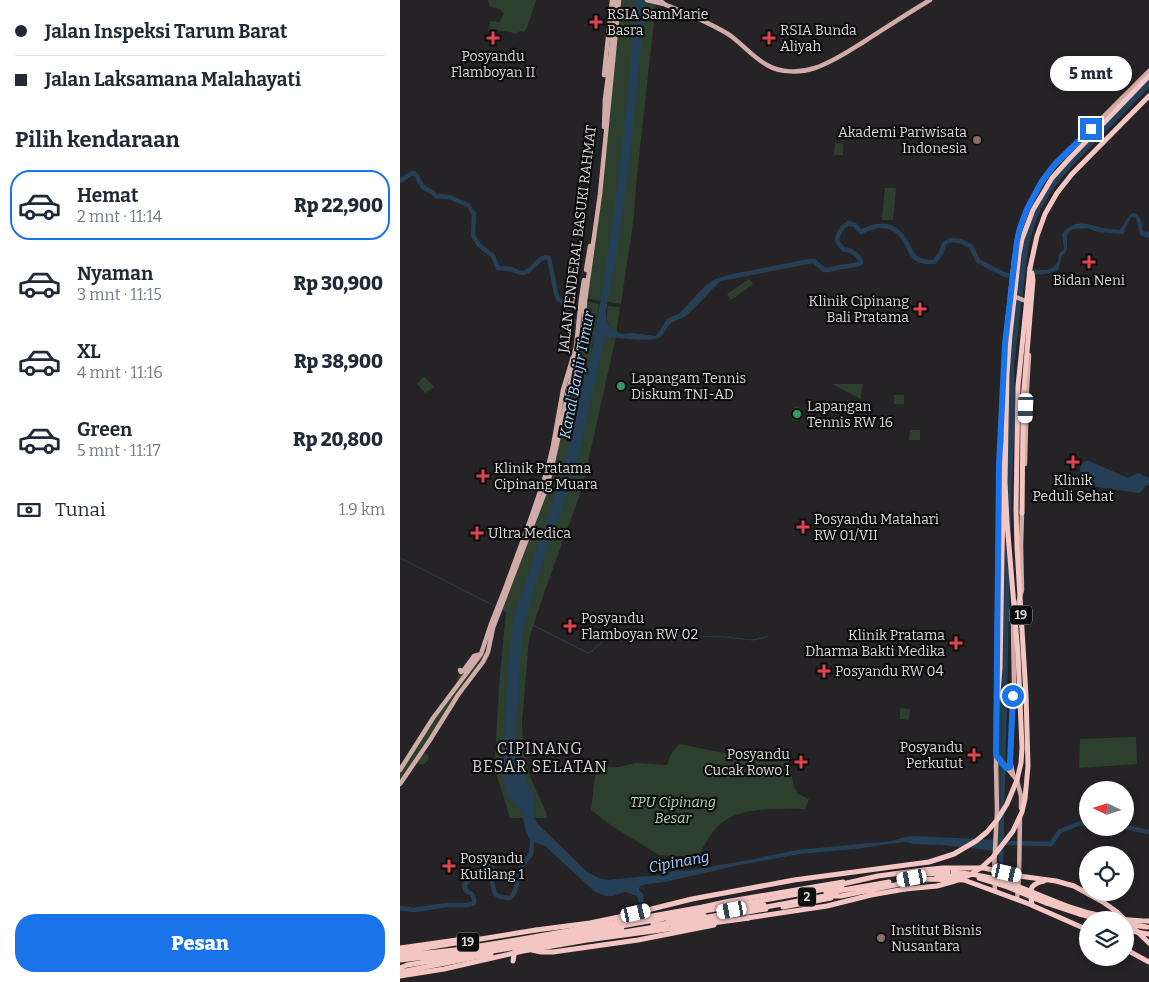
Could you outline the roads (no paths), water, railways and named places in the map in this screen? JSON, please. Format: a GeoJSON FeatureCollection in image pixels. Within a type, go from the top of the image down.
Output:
{"type":"FeatureCollection","features":[{"type":"Feature","properties":{"kind":"highway","name":"19"},"geometry":{"type":"LineString","coordinates":[[400,952],[610,919],[692,899],[794,880],[929,862],[942,859],[960,851],[976,842],[987,832],[997,820],[1012,794],[1021,764],[1022,748],[1006,482],[1007,374],[1019,254],[1026,226],[1052,178],[1149,76]]}},
{"type":"Feature","properties":{"kind":"highway","name":"19"},"geometry":{"type":"LineString","coordinates":[[400,976],[587,940],[827,906],[871,895],[937,886],[970,874],[982,867],[993,857],[1013,831],[1022,812],[1027,784],[1024,653],[1017,548],[1016,500],[1018,385],[1030,268],[1037,236],[1045,214],[1057,193],[1072,174],[1149,96]]}},
{"type":"Feature","properties":{"kind":"highway"},"geometry":{"type":"LineString","coordinates":[[1022,513],[1023,418],[1033,280],[1030,268]]}},
{"type":"Feature","properties":{"kind":"highway"},"geometry":{"type":"LineString","coordinates":[[997,699],[1000,669],[1003,453],[1006,421]]}},
{"type":"Feature","properties":{"kind":"highway"},"geometry":{"type":"LineString","coordinates":[[400,958],[846,884],[878,876],[943,868],[984,868],[1074,886],[1103,902],[1149,943]]}},
{"type":"Feature","properties":{"kind":"highway"},"geometry":{"type":"LineString","coordinates":[[937,879],[964,879],[986,884],[991,875],[984,868]]}},
{"type":"Feature","properties":{"kind":"highway","name":"2"},"geometry":{"type":"LineString","coordinates":[[400,958],[541,939],[906,875],[937,872],[981,875],[1006,882],[1088,913],[1147,923]]}},
{"type":"Feature","properties":{"kind":"highway","name":"2"},"geometry":{"type":"LineString","coordinates":[[400,967],[912,878],[962,876],[982,879],[1079,914]]}},
{"type":"Feature","properties":{"kind":"highway"},"geometry":{"type":"LineString","coordinates":[[653,924],[696,920],[802,904],[924,878],[964,880],[1017,899],[1079,926]]}},
{"type":"Feature","properties":{"kind":"highway"},"geometry":{"type":"LineString","coordinates":[[1032,905],[1030,893],[1034,885],[1038,882],[1049,880]]}},
{"type":"Feature","properties":{"kind":"highway"},"geometry":{"type":"LineString","coordinates":[[694,913],[703,907],[725,902],[852,882]]}},
{"type":"Feature","properties":{"kind":"highway"},"geometry":{"type":"LineString","coordinates":[[751,899],[755,893]]}},
{"type":"Feature","properties":{"kind":"highway"},"geometry":{"type":"LineString","coordinates":[[400,972],[455,960],[599,935],[683,924],[825,896],[841,896]]}},
{"type":"Feature","properties":{"kind":"highway"},"geometry":{"type":"LineString","coordinates":[[1046,903],[1079,917]]}},
{"type":"Feature","properties":{"kind":"highway"},"geometry":{"type":"LineString","coordinates":[[525,948],[541,952],[553,952],[638,940],[749,918]]}},
{"type":"Feature","properties":{"kind":"highway","name":"2"},"geometry":{"type":"LineString","coordinates":[[1134,924],[1147,923]]}},
{"type":"Feature","properties":{"kind":"highway"},"geometry":{"type":"LineString","coordinates":[[400,948],[536,930]]}},
{"type":"Feature","properties":{"kind":"highway"},"geometry":{"type":"LineString","coordinates":[[1134,932],[1149,934]]}},
{"type":"Feature","properties":{"kind":"highway"},"geometry":{"type":"LineString","coordinates":[[493,944],[489,948],[491,952],[495,953]]}},
{"type":"Feature","properties":{"kind":"highway"},"geometry":{"type":"LineString","coordinates":[[513,961],[515,950]]}},
{"type":"Feature","properties":{"kind":"highway"},"geometry":{"type":"LineString","coordinates":[[430,954],[430,962]]}},
{"type":"Feature","properties":{"kind":"highway"},"geometry":{"type":"LineString","coordinates":[[1134,954],[1149,962]]}},
{"type":"Feature","properties":{"kind":"highway"},"geometry":{"type":"LineString","coordinates":[[478,956],[481,966]]}},
{"type":"Feature","properties":{"kind":"highway"},"geometry":{"type":"LineString","coordinates":[[400,967],[455,960]]}},
{"type":"Feature","properties":{"kind":"main road","name":"JALAN JENDERAL BASUKI RAHMAT"},"geometry":{"type":"LineString","coordinates":[[401,769],[433,718],[481,654],[528,539],[548,484],[580,339],[586,284],[600,194],[612,0]]}},
{"type":"Feature","properties":{"kind":"main road","name":"JALAN JENDERAL BASUKI RAHMAT"},"geometry":{"type":"LineString","coordinates":[[608,75],[614,66],[618,0]]}},
{"type":"Feature","properties":{"kind":"main road","name":"JALAN JENDERAL BASUKI RAHMAT"},"geometry":{"type":"LineString","coordinates":[[582,315],[581,299],[600,176],[605,99],[612,61],[618,0]]}},
{"type":"Feature","properties":{"kind":"main road"},"geometry":{"type":"LineString","coordinates":[[647,0],[666,5]]}},
{"type":"Feature","properties":{"kind":"main road"},"geometry":{"type":"LineString","coordinates":[[659,0],[721,30],[739,42],[763,63],[780,70],[794,71],[815,68],[832,60],[930,0]]}},
{"type":"Feature","properties":{"kind":"main road"},"geometry":{"type":"LineString","coordinates":[[610,18],[613,4],[618,4],[619,7]]}},
{"type":"Feature","properties":{"kind":"main road"},"geometry":{"type":"LineString","coordinates":[[995,891],[999,465],[1005,344],[1017,241],[1027,209],[1042,181],[1055,164],[1149,71]]}},
{"type":"Feature","properties":{"kind":"main road"},"geometry":{"type":"LineString","coordinates":[[598,97],[605,99]]}},
{"type":"Feature","properties":{"kind":"main road"},"geometry":{"type":"LineString","coordinates":[[1008,318],[1013,297],[1014,282],[1012,278]]}},
{"type":"Feature","properties":{"kind":"main road"},"geometry":{"type":"LineString","coordinates":[[1013,297],[1032,304],[1027,389],[1025,483],[1022,513],[1022,590],[1013,623],[1014,680],[1010,763],[1013,774]]}},
{"type":"Feature","properties":{"kind":"main road","name":"JALAN JENDERAL BASUKI RAHMAT"},"geometry":{"type":"LineString","coordinates":[[401,782],[457,697],[482,664],[487,655],[498,609]]}},
{"type":"Feature","properties":{"kind":"main road"},"geometry":{"type":"LineString","coordinates":[[460,670],[461,672],[463,671],[474,656],[481,654],[473,675]]}},
{"type":"Feature","properties":{"kind":"main road"},"geometry":{"type":"LineString","coordinates":[[996,755],[1017,780],[1021,796],[1017,899]]}},
{"type":"Feature","properties":{"kind":"main road"},"geometry":{"type":"LineString","coordinates":[[996,766],[1000,762]]}},
{"type":"Feature","properties":{"kind":"main road"},"geometry":{"type":"LineString","coordinates":[[1006,767],[1010,767],[1010,763]]}},
{"type":"Feature","properties":{"kind":"main road"},"geometry":{"type":"LineString","coordinates":[[401,769],[408,771],[410,769]]}},
{"type":"Feature","properties":{"kind":"main road"},"geometry":{"type":"LineString","coordinates":[[400,775],[402,776],[401,782]]}},
{"type":"Feature","properties":{"kind":"water"},"geometry":{"type":"Polygon","coordinates":[[[635,0],[646,0],[632,139],[617,255],[606,311],[606,319],[611,328],[621,334],[632,333],[656,336],[667,319],[680,313],[705,286],[715,279],[808,259],[816,259],[814,263],[721,281],[688,314],[671,323],[659,338],[642,340],[605,338],[575,473],[548,546],[525,621],[515,732],[516,748],[529,787],[534,794],[533,813],[537,823],[587,872],[608,880],[658,876],[676,870],[686,871],[797,850],[891,841],[914,836],[999,840],[1006,483],[1009,422],[1008,396],[1011,333],[1022,250],[1030,221],[1055,177],[1149,77],[1149,88],[1072,166],[1051,192],[1038,217],[1028,249],[1014,366],[1015,408],[1003,868],[999,868],[998,848],[996,851],[906,842],[799,854],[648,884],[640,886],[639,890],[643,894],[644,902],[639,903],[637,896],[625,892],[611,896],[594,891],[545,846],[531,841],[526,832],[523,813],[507,794],[503,778],[503,766],[508,665],[514,615],[554,499],[572,436],[583,379],[590,361],[618,180],[635,0]]]}},
{"type":"Feature","properties":{"kind":"water"},"geometry":{"type":"Polygon","coordinates":[[[1134,213],[1140,218],[1143,231],[1149,232],[1149,238],[1140,235],[1136,218],[1131,217],[1122,234],[1097,232],[1087,228],[1073,229],[1067,235],[1067,249],[1062,256],[1058,270],[1042,274],[1026,274],[1027,269],[1048,270],[1058,262],[1059,254],[1064,249],[1062,234],[1073,225],[1084,224],[1120,230],[1131,214],[1134,213]]]}},
{"type":"Feature","properties":{"kind":"water"},"geometry":{"type":"Polygon","coordinates":[[[1085,461],[1128,478],[1138,473],[1149,478],[1149,485],[1145,486],[1139,493],[1097,487],[1083,481],[1080,468],[1085,461]]]}},
{"type":"Feature","properties":{"kind":"waterway","name":"Kanal Banjir Timur"},"geometry":{"type":"LineString","coordinates":[[400,180],[414,173],[423,187],[436,196],[449,197],[468,205],[474,214],[473,235],[479,245],[493,256],[498,268],[524,273],[542,258],[549,258],[558,299],[564,303],[569,312],[569,317],[592,334],[600,334]]}},
{"type":"Feature","properties":{"kind":"waterway"},"geometry":{"type":"LineString","coordinates":[[809,261],[814,261],[824,270],[861,263],[859,257],[851,251],[843,249],[837,241],[840,230],[848,223],[855,225],[861,232],[875,227],[887,226],[898,232],[915,257],[924,262],[934,262],[941,253],[944,244],[950,240],[960,241],[971,246],[978,261],[1003,274],[1015,277]]}},
{"type":"Feature","properties":{"kind":"waterway"},"geometry":{"type":"LineString","coordinates":[[400,558],[497,607]]}},
{"type":"Feature","properties":{"kind":"waterway"},"geometry":{"type":"LineString","coordinates":[[503,610],[515,616]]}},
{"type":"Feature","properties":{"kind":"waterway"},"geometry":{"type":"LineString","coordinates":[[525,621],[588,653],[611,635],[724,637],[753,640],[767,637]]}},
{"type":"Feature","properties":{"kind":"waterway","name":"Cipinang"},"geometry":{"type":"LineString","coordinates":[[1002,843],[1051,844],[1060,831],[1079,824]]}},
{"type":"Feature","properties":{"kind":"waterway","name":"Cipinang"},"geometry":{"type":"LineString","coordinates":[[1134,829],[1149,832]]}},
{"type":"Feature","properties":{"kind":"waterway","name":"Cipinang"},"geometry":{"type":"LineString","coordinates":[[400,908],[414,910],[474,903],[472,894],[466,891],[464,885],[489,862],[492,867],[491,878],[495,894],[510,898],[516,887],[516,874],[531,854],[535,836]]}},
{"type":"Feature","properties":{"kind":"place","name":"RSIA SamMarie Basra"},"geometry":{"type":"Point","coordinates":[596,22]}},
{"type":"Feature","properties":{"kind":"place","name":"Posyandu Flamboyan II"},"geometry":{"type":"Point","coordinates":[493,38]}},
{"type":"Feature","properties":{"kind":"place","name":"RSIA Bunda Aliyah"},"geometry":{"type":"Point","coordinates":[769,38]}},
{"type":"Feature","properties":{"kind":"place","name":"Akademi Pariwisata Indonesia"},"geometry":{"type":"Point","coordinates":[977,140]}},
{"type":"Feature","properties":{"kind":"place","name":"Bidan Neni"},"geometry":{"type":"Point","coordinates":[1089,262]}},
{"type":"Feature","properties":{"kind":"place","name":"Klinik Cipinang Bali Pratama"},"geometry":{"type":"Point","coordinates":[920,309]}},
{"type":"Feature","properties":{"kind":"place","name":"Lapangam Tennis Diskum TNI-AD"},"geometry":{"type":"Point","coordinates":[621,386]}},
{"type":"Feature","properties":{"kind":"place","name":"Lapangan Tennis RW 16"},"geometry":{"type":"Point","coordinates":[797,414]}},
{"type":"Feature","properties":{"kind":"place","name":"Klinik Peduli Sehat"},"geometry":{"type":"Point","coordinates":[1073,462]}},
{"type":"Feature","properties":{"kind":"place","name":"Klinik Pratama Cipinang Muara"},"geometry":{"type":"Point","coordinates":[483,476]}},
{"type":"Feature","properties":{"kind":"place","name":"Posyandu Matahari RW 01/VII"},"geometry":{"type":"Point","coordinates":[803,527]}},
{"type":"Feature","properties":{"kind":"place","name":"Ultra Medica"},"geometry":{"type":"Point","coordinates":[477,533]}},
{"type":"Feature","properties":{"kind":"place","name":"Posyandu Flamboyan RW 02"},"geometry":{"type":"Point","coordinates":[570,626]}},
{"type":"Feature","properties":{"kind":"place","name":"Klinik Pratama Dharma Bakti Medika"},"geometry":{"type":"Point","coordinates":[956,643]}},
{"type":"Feature","properties":{"kind":"place","name":"Posyandu RW 04"},"geometry":{"type":"Point","coordinates":[824,671]}},
{"type":"Feature","properties":{"kind":"place","name":"Posyandu Perkutut"},"geometry":{"type":"Point","coordinates":[974,755]}},
{"type":"Feature","properties":{"kind":"place","name":"Posyandu Cucak Rowo I"},"geometry":{"type":"Point","coordinates":[801,762]}},
{"type":"Feature","properties":{"kind":"place","name":"Posyandu Kutilang 1"},"geometry":{"type":"Point","coordinates":[449,866]}},
{"type":"Feature","properties":{"kind":"place","name":"Institut Bisnis Nusantara"},"geometry":{"type":"Point","coordinates":[881,938]}},
{"type":"Feature","properties":{"kind":"district","name":"CIPINANG BESAR SELATAN"},"geometry":{"type":"Point","coordinates":[540,757]}},
{"type":"Feature","properties":{"kind":"park label","name":"TPU Cipinang Besar"},"geometry":{"type":"Point","coordinates":[673,810]}}]}
